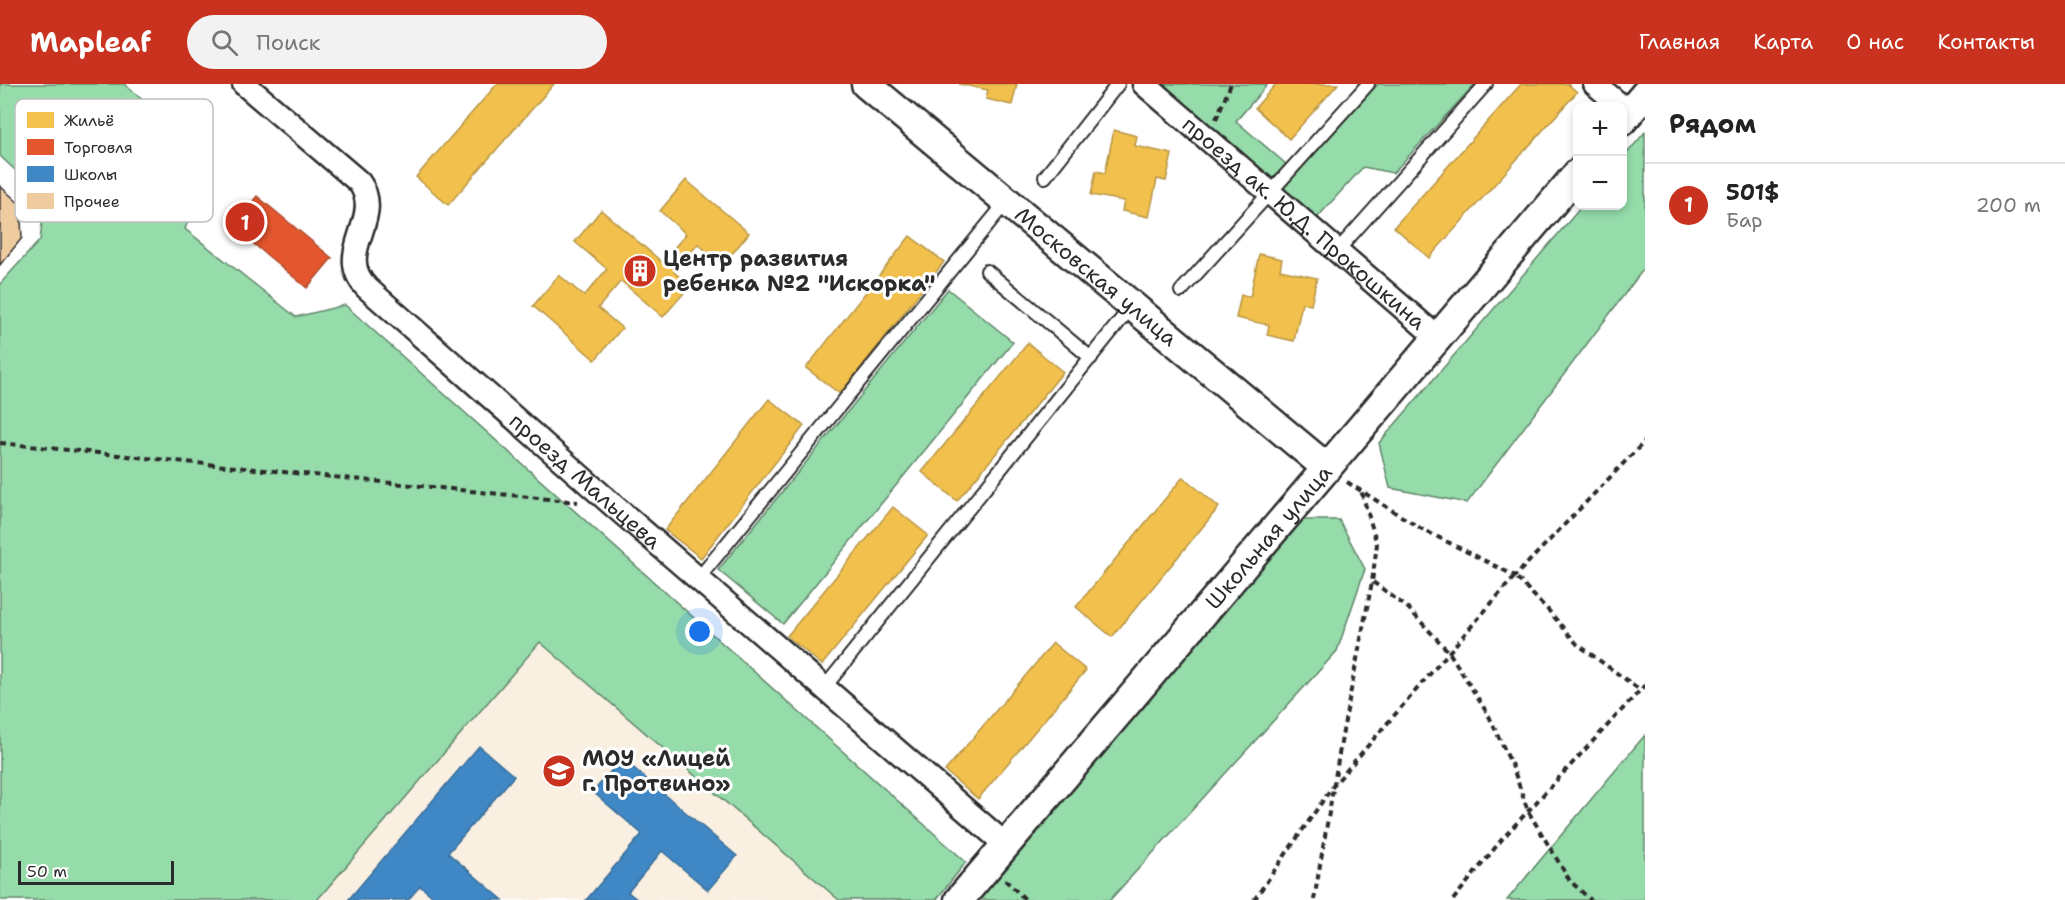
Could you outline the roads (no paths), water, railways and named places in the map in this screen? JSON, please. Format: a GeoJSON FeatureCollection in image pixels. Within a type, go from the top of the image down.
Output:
{"type":"FeatureCollection","features":[{"type":"Feature","properties":{"kind":"street","name":"проезд Мальцева"},"geometry":{"type":"LineString","coordinates":[[244,84],[359,182],[366,191],[367,206],[354,260],[354,270],[359,279],[614,506],[1006,845]]}},
{"type":"Feature","properties":{"kind":"street","name":"проезд ак. Ю.Д. Прокошкина"},"geometry":{"type":"LineString","coordinates":[[1144,84],[1438,338]]}},
{"type":"Feature","properties":{"kind":"street"},"geometry":{"type":"LineString","coordinates":[[1595,84],[1628,108]]}},
{"type":"Feature","properties":{"kind":"street","name":"Московская улица"},"geometry":{"type":"LineString","coordinates":[[868,85],[1327,468]]}},
{"type":"Feature","properties":{"kind":"street","name":"Школьная улица"},"geometry":{"type":"LineString","coordinates":[[959,900],[1573,179]]}},
{"type":"Feature","properties":{"kind":"lane"},"geometry":{"type":"LineString","coordinates":[[1045,177],[1118,84]]}},
{"type":"Feature","properties":{"kind":"lane"},"geometry":{"type":"LineString","coordinates":[[1181,291],[1368,84]]}},
{"type":"Feature","properties":{"kind":"lane"},"geometry":{"type":"LineString","coordinates":[[1337,250],[1486,84]]}},
{"type":"Feature","properties":{"kind":"lane"},"geometry":{"type":"LineString","coordinates":[[698,579],[1007,201]]}},
{"type":"Feature","properties":{"kind":"lane"},"geometry":{"type":"LineString","coordinates":[[987,272],[1090,358]]}},
{"type":"Feature","properties":{"kind":"lane"},"geometry":{"type":"LineString","coordinates":[[824,688],[1132,306]]}},
{"type":"Feature","properties":{"kind":"place","name":"501$"},"geometry":{"type":"Point","coordinates":[245,222]}},
{"type":"Feature","properties":{"kind":"place","name":"Центр развития ребенка №2 \"Искорка\""},"geometry":{"type":"Point","coordinates":[640,271]}},
{"type":"Feature","properties":{"kind":"place","name":"МОУ «Лицей г. Протвино»"},"geometry":{"type":"Point","coordinates":[559,771]}}]}
